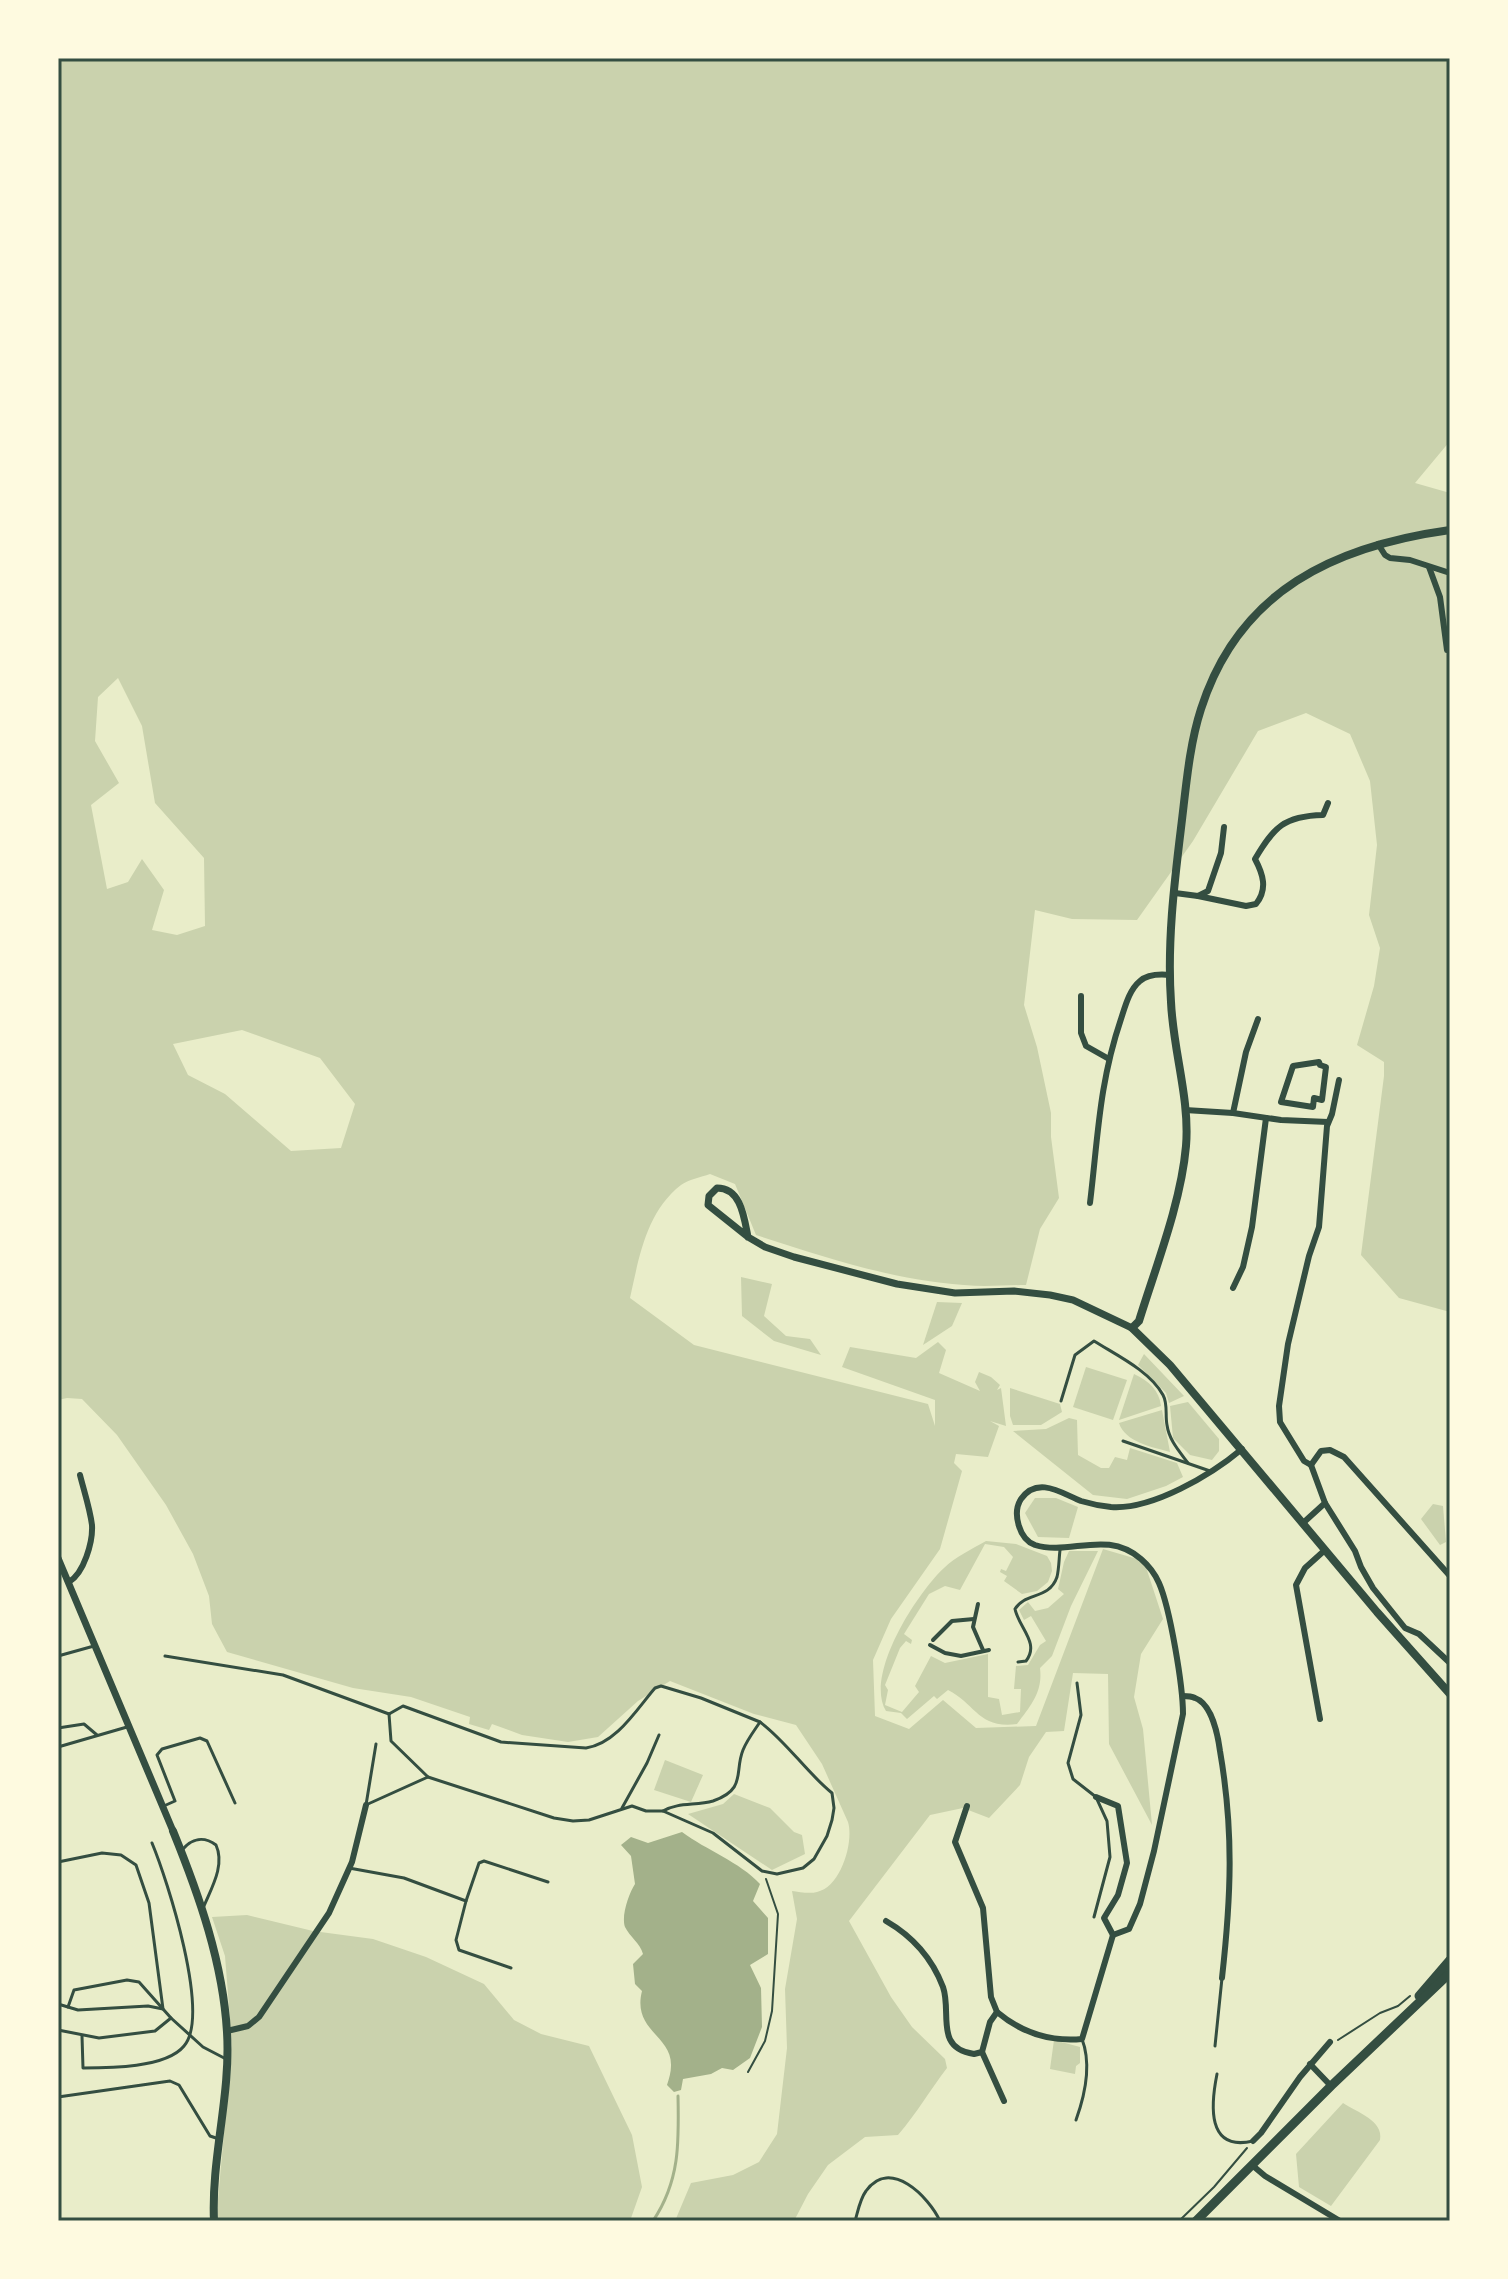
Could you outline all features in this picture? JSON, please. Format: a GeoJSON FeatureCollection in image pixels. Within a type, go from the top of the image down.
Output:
{"type":"FeatureCollection","features":[{"type":"Feature","properties":{"kind":"main road"},"geometry":{"type":"LineString","coordinates":[[1450,530],[1378,544],[1329,561],[1283,590],[1245,626],[1209,686],[1194,736],[1175,893],[1170,975],[1186,1145],[1180,1183],[1139,1321],[1132,1328],[1170,1365],[1450,1694]]}},
{"type":"Feature","properties":{"kind":"main road"},"geometry":{"type":"LineString","coordinates":[[173,1831],[202,1909],[217,1967],[227,2031],[214,2221]]}},
{"type":"Feature","properties":{"kind":"main road"},"geometry":{"type":"LineString","coordinates":[[1402,2018],[1450,1960]]}},
{"type":"Feature","properties":{"kind":"main road"},"geometry":{"type":"LineString","coordinates":[[1196,2221],[1450,1973]]}},
{"type":"Feature","properties":{"kind":"street"},"geometry":{"type":"LineString","coordinates":[[1378,544],[1390,558],[1410,560],[1450,573]]}},
{"type":"Feature","properties":{"kind":"street"},"geometry":{"type":"LineString","coordinates":[[1429,567],[1440,597],[1447,650]]}},
{"type":"Feature","properties":{"kind":"street"},"geometry":{"type":"LineString","coordinates":[[1175,893],[1246,906],[1256,904],[1264,885],[1255,859],[1268,837],[1281,824],[1301,815],[1323,815],[1328,803]]}},
{"type":"Feature","properties":{"kind":"street"},"geometry":{"type":"LineString","coordinates":[[1198,896],[1211,886],[1221,853],[1224,827]]}},
{"type":"Feature","properties":{"kind":"street"},"geometry":{"type":"LineString","coordinates":[[1090,1203],[1097,1118],[1109,1059],[1133,989],[1150,975],[1170,975]]}},
{"type":"Feature","properties":{"kind":"street"},"geometry":{"type":"LineString","coordinates":[[1081,996],[1081,1033],[1086,1046],[1109,1059]]}},
{"type":"Feature","properties":{"kind":"street"},"geometry":{"type":"LineString","coordinates":[[1233,1113],[1246,1052],[1258,1019]]}},
{"type":"Feature","properties":{"kind":"street"},"geometry":{"type":"LineString","coordinates":[[1319,1062],[1326,1067],[1322,1100],[1314,1098],[1313,1107],[1281,1102],[1293,1066],[1319,1062]]}},
{"type":"Feature","properties":{"kind":"street"},"geometry":{"type":"LineString","coordinates":[[1339,1080],[1328,1122],[1319,1227],[1288,1344],[1279,1406],[1280,1422],[1304,1461],[1311,1465],[1325,1503],[1373,1588],[1405,1628],[1419,1634],[1450,1663]]}},
{"type":"Feature","properties":{"kind":"street"},"geometry":{"type":"LineString","coordinates":[[1185,1110],[1328,1122]]}},
{"type":"Feature","properties":{"kind":"street"},"geometry":{"type":"LineString","coordinates":[[1233,1288],[1243,1267],[1252,1227],[1266,1118]]}},
{"type":"Feature","properties":{"kind":"street"},"geometry":{"type":"LineString","coordinates":[[748,1237],[736,1195],[727,1188],[717,1188],[709,1196],[708,1205],[748,1237],[794,1257],[897,1284],[955,1293],[1014,1291],[1073,1300],[1132,1328]]}},
{"type":"Feature","properties":{"kind":"street"},"geometry":{"type":"LineString","coordinates":[[1113,1935],[1129,1929],[1143,1893],[1181,1725],[1183,1696],[1163,1594],[1155,1575],[1144,1561],[1116,1546],[1034,1545],[1022,1533],[1017,1513],[1022,1497],[1038,1488],[1053,1488],[1091,1504],[1129,1507],[1167,1494],[1210,1471],[1242,1449]]}},
{"type":"Feature","properties":{"kind":"street"},"geometry":{"type":"LineString","coordinates":[[1311,1465],[1321,1451],[1330,1450],[1344,1457],[1450,1576]]}},
{"type":"Feature","properties":{"kind":"street"},"geometry":{"type":"LineString","coordinates":[[69,1582],[84,1561],[92,1523],[80,1475]]}},
{"type":"Feature","properties":{"kind":"street"},"geometry":{"type":"LineString","coordinates":[[1303,1523],[1325,1503]]}},
{"type":"Feature","properties":{"kind":"street"},"geometry":{"type":"LineString","coordinates":[[1320,1719],[1296,1585],[1305,1568],[1325,1550]]}},
{"type":"Feature","properties":{"kind":"street"},"geometry":{"type":"LineString","coordinates":[[58,1558],[173,1831]]}},
{"type":"Feature","properties":{"kind":"street"},"geometry":{"type":"LineString","coordinates":[[974,1619],[952,1621],[932,1642],[945,1653],[961,1656],[986,1650],[974,1633],[978,1604]]}},
{"type":"Feature","properties":{"kind":"street"},"geometry":{"type":"LineString","coordinates":[[1183,1696],[1197,1698],[1211,1718],[1219,1742],[1229,1802],[1231,1872],[1222,1978]]}},
{"type":"Feature","properties":{"kind":"street"},"geometry":{"type":"LineString","coordinates":[[967,1806],[955,1842],[983,1908],[991,1997],[997,2012],[1029,2033],[1082,2039],[1113,1935],[1104,1918],[1118,1895],[1127,1854],[1118,1806],[1096,1797]]}},
{"type":"Feature","properties":{"kind":"street"},"geometry":{"type":"LineString","coordinates":[[227,2031],[253,2023],[329,1913],[349,1868],[366,1805]]}},
{"type":"Feature","properties":{"kind":"street"},"geometry":{"type":"LineString","coordinates":[[886,1921],[917,1944],[941,1983],[946,1996],[947,2036],[955,2046],[967,2053],[982,2052]]}},
{"type":"Feature","properties":{"kind":"street"},"geometry":{"type":"LineString","coordinates":[[997,2012],[990,2022],[982,2052],[1004,2101]]}},
{"type":"Feature","properties":{"kind":"street"},"geometry":{"type":"LineString","coordinates":[[1253,2141],[1330,2042]]}},
{"type":"Feature","properties":{"kind":"street"},"geometry":{"type":"LineString","coordinates":[[1310,2064],[1331,2086]]}},
{"type":"Feature","properties":{"kind":"street"},"geometry":{"type":"LineString","coordinates":[[1252,2165],[1340,2221]]}},
{"type":"Feature","properties":{"kind":"lane"},"geometry":{"type":"LineString","coordinates":[[1061,1401],[1075,1355],[1094,1341],[1159,1389],[1166,1401],[1166,1422],[1171,1440],[1188,1463]]}},
{"type":"Feature","properties":{"kind":"lane"},"geometry":{"type":"LineString","coordinates":[[1123,1441],[1210,1471]]}},
{"type":"Feature","properties":{"kind":"lane"},"geometry":{"type":"LineString","coordinates":[[1018,1662],[1026,1661],[1032,1654],[1033,1646],[1015,1609],[1019,1603],[1048,1593],[1057,1578],[1060,1546]]}},
{"type":"Feature","properties":{"kind":"lane"},"geometry":{"type":"LineString","coordinates":[[58,1656],[94,1646]]}},
{"type":"Feature","properties":{"kind":"lane"},"geometry":{"type":"LineString","coordinates":[[165,1656],[283,1675],[389,1714],[403,1706],[501,1742],[586,1748],[611,1736],[655,1688],[661,1686],[760,1722],[778,1737],[814,1779],[832,1793],[834,1808],[827,1836],[814,1859],[794,1872],[777,1874],[762,1871],[713,1833],[663,1811],[646,1811],[632,1806],[589,1820],[573,1821],[554,1818],[428,1777],[391,1741],[389,1714]]}},
{"type":"Feature","properties":{"kind":"lane"},"geometry":{"type":"LineString","coordinates":[[1077,1683],[1081,1715],[1068,1763],[1077,1784],[1096,1797],[1107,1821],[1110,1857],[1094,1917]]}},
{"type":"Feature","properties":{"kind":"lane"},"geometry":{"type":"LineString","coordinates":[[663,1811],[672,1805],[714,1800],[733,1787],[740,1775],[744,1747],[760,1722]]}},
{"type":"Feature","properties":{"kind":"lane"},"geometry":{"type":"LineString","coordinates":[[58,1728],[84,1724],[97,1735]]}},
{"type":"Feature","properties":{"kind":"lane"},"geometry":{"type":"LineString","coordinates":[[58,1747],[127,1727]]}},
{"type":"Feature","properties":{"kind":"lane"},"geometry":{"type":"LineString","coordinates":[[622,1808],[659,1735]]}},
{"type":"Feature","properties":{"kind":"lane"},"geometry":{"type":"LineString","coordinates":[[162,1807],[175,1801],[157,1755],[162,1749],[200,1738],[207,1741],[235,1803]]}},
{"type":"Feature","properties":{"kind":"lane"},"geometry":{"type":"LineString","coordinates":[[366,1805],[376,1744]]}},
{"type":"Feature","properties":{"kind":"lane"},"geometry":{"type":"LineString","coordinates":[[366,1805],[428,1777]]}},
{"type":"Feature","properties":{"kind":"lane"},"geometry":{"type":"LineString","coordinates":[[181,1851],[190,1842],[204,1839],[216,1845],[220,1853],[218,1868],[202,1909]]}},
{"type":"Feature","properties":{"kind":"lane"},"geometry":{"type":"LineString","coordinates":[[82,2036],[83,2068],[118,2068],[157,2060],[177,2052],[189,2037],[192,2013],[184,1944],[171,1893],[152,1843]]}},
{"type":"Feature","properties":{"kind":"lane"},"geometry":{"type":"LineString","coordinates":[[58,1862],[95,1854],[121,1855],[133,1862],[140,1872],[149,1903],[163,2009]]}},
{"type":"Feature","properties":{"kind":"lane"},"geometry":{"type":"LineString","coordinates":[[511,1968],[459,1950],[456,1940],[479,1863],[484,1861],[548,1882]]}},
{"type":"Feature","properties":{"kind":"lane"},"geometry":{"type":"LineString","coordinates":[[349,1868],[404,1878],[466,1901]]}},
{"type":"Feature","properties":{"kind":"lane"},"geometry":{"type":"LineString","coordinates":[[1215,2046],[1222,1978]]}},
{"type":"Feature","properties":{"kind":"lane"},"geometry":{"type":"LineString","coordinates":[[68,2007],[74,1990],[127,1980],[144,1985],[171,2018],[203,2047],[226,2059]]}},
{"type":"Feature","properties":{"kind":"lane"},"geometry":{"type":"LineString","coordinates":[[58,2004],[78,2010],[148,2006],[163,2009]]}},
{"type":"Feature","properties":{"kind":"lane"},"geometry":{"type":"LineString","coordinates":[[58,2030],[99,2038],[150,2032],[171,2018]]}},
{"type":"Feature","properties":{"kind":"lane"},"geometry":{"type":"LineString","coordinates":[[1076,2120],[1086,2084],[1086,2053],[1082,2039]]}},
{"type":"Feature","properties":{"kind":"lane"},"geometry":{"type":"LineString","coordinates":[[1217,2074],[1212,2107],[1220,2135],[1226,2139],[1253,2141]]}},
{"type":"Feature","properties":{"kind":"lane"},"geometry":{"type":"LineString","coordinates":[[58,2097],[170,2081],[179,2085],[210,2136],[219,2139]]}},
{"type":"Feature","properties":{"kind":"lane"},"geometry":{"type":"LineString","coordinates":[[855,2221],[868,2188],[882,2179],[893,2179],[911,2185],[922,2194],[940,2221]]}},
{"type":"Feature","properties":{"kind":"path"},"geometry":{"type":"LineString","coordinates":[[748,2072],[765,2041],[771,2020],[778,1936],[776,1904],[762,1871]]}},
{"type":"Feature","properties":{"kind":"path"},"geometry":{"type":"LineString","coordinates":[[1330,2042],[1398,2006],[1414,1992]]}},
{"type":"Feature","properties":{"kind":"path"},"geometry":{"type":"LineString","coordinates":[[1179,2221],[1214,2187],[1253,2141]]}},
{"type":"Feature","properties":{"kind":"shaded area"},"geometry":{"type":"Polygon","coordinates":[[[58,58],[1450,58],[1450,441],[1415,483],[1450,493],[1450,1312],[1399,1298],[1361,1255],[1384,1076],[1384,1062],[1357,1045],[1374,986],[1380,948],[1369,915],[1377,845],[1370,781],[1350,734],[1306,713],[1258,731],[1193,841],[1137,920],[1072,919],[1035,910],[1024,1005],[1037,1047],[1051,1113],[1059,1198],[1040,1229],[1026,1285],[972,1286],[911,1278],[833,1259],[756,1235],[735,1184],[710,1174],[684,1183],[669,1196],[652,1222],[641,1252],[630,1298],[694,1345],[928,1404],[935,1426],[935,1400],[842,1367],[850,1347],[916,1358],[938,1342],[946,1350],[939,1373],[980,1391],[975,1382],[979,1372],[1000,1385],[997,1390],[1001,1388],[1006,1426],[990,1421],[999,1426],[988,1457],[956,1454],[954,1463],[962,1471],[940,1549],[891,1619],[873,1660],[875,1716],[909,1729],[943,1700],[976,1728],[1036,1726],[1103,1549],[1144,1561],[1163,1619],[1141,1654],[1134,1697],[1143,1729],[1152,1825],[1109,1744],[1108,1674],[1073,1673],[1064,1731],[1046,1732],[1029,1757],[1020,1785],[989,1818],[963,1808],[930,1815],[849,1921],[891,1997],[912,2027],[945,2059],[947,2068],[898,2135],[865,2137],[828,2165],[794,2221],[675,2221],[691,2183],[733,2175],[759,2162],[777,2134],[787,2048],[785,1989],[797,1919],[792,1891],[811,1893],[825,1888],[839,1873],[847,1852],[848,1822],[822,1764],[796,1725],[754,1714],[670,1681],[638,1701],[598,1737],[568,1742],[522,1735],[492,1724],[489,1730],[469,1724],[470,1717],[411,1697],[353,1688],[227,1652],[212,1624],[209,1596],[193,1554],[166,1505],[117,1435],[82,1399],[58,1400],[58,58]],[[118,678],[98,697],[95,741],[119,783],[91,805],[107,889],[128,882],[142,859],[164,890],[152,930],[177,935],[205,926],[204,858],[155,803],[142,726],[118,678]],[[242,1030],[173,1044],[188,1075],[225,1094],[291,1151],[341,1148],[355,1104],[320,1058],[242,1030]]]}},
{"type":"Feature","properties":{"kind":"shaded area"},"geometry":{"type":"Polygon","coordinates":[[[741,1277],[772,1284],[764,1316],[786,1336],[810,1339],[821,1355],[774,1341],[742,1316],[741,1277]]]}},
{"type":"Feature","properties":{"kind":"shaded area"},"geometry":{"type":"Polygon","coordinates":[[[937,1302],[962,1303],[952,1326],[923,1345],[937,1302]]]}},
{"type":"Feature","properties":{"kind":"shaded area"},"geometry":{"type":"Polygon","coordinates":[[[1144,1354],[1184,1396],[1169,1403],[1166,1393],[1138,1365],[1144,1354]]]}},
{"type":"Feature","properties":{"kind":"shaded area"},"geometry":{"type":"Polygon","coordinates":[[[1086,1367],[1127,1380],[1113,1420],[1073,1407],[1086,1367]]]}},
{"type":"Feature","properties":{"kind":"shaded area"},"geometry":{"type":"Polygon","coordinates":[[[1134,1374],[1152,1387],[1161,1406],[1119,1420],[1134,1374]]]}},
{"type":"Feature","properties":{"kind":"shaded area"},"geometry":{"type":"Polygon","coordinates":[[[1010,1388],[1060,1404],[1062,1412],[1041,1425],[1013,1425],[1010,1388]]]}},
{"type":"Feature","properties":{"kind":"shaded area"},"geometry":{"type":"Polygon","coordinates":[[[1188,1402],[1219,1439],[1219,1451],[1212,1460],[1190,1455],[1173,1438],[1170,1406],[1188,1402]]]}},
{"type":"Feature","properties":{"kind":"shaded area"},"geometry":{"type":"Polygon","coordinates":[[[1162,1410],[1170,1452],[1133,1439],[1119,1423],[1162,1410]]]}},
{"type":"Feature","properties":{"kind":"shaded area"},"geometry":{"type":"Polygon","coordinates":[[[1069,1418],[1077,1420],[1078,1455],[1101,1468],[1109,1468],[1115,1457],[1127,1460],[1130,1448],[1177,1463],[1183,1477],[1127,1499],[1093,1495],[1013,1431],[1046,1429],[1069,1418]]]}},
{"type":"Feature","properties":{"kind":"shaded area"},"geometry":{"type":"Polygon","coordinates":[[[1035,1498],[1056,1498],[1078,1507],[1069,1538],[1038,1537],[1025,1513],[1035,1498]]]}},
{"type":"Feature","properties":{"kind":"shaded area"},"geometry":{"type":"Polygon","coordinates":[[[1433,1504],[1443,1506],[1446,1542],[1440,1545],[1421,1519],[1433,1504]]]}},
{"type":"Feature","properties":{"kind":"shaded area"},"geometry":{"type":"Polygon","coordinates":[[[986,1541],[1016,1544],[1047,1556],[1052,1571],[1048,1582],[1037,1591],[1022,1594],[1004,1581],[1007,1576],[1000,1572],[1001,1569],[1006,1571],[1013,1557],[1004,1547],[985,1544],[960,1590],[945,1586],[929,1594],[904,1634],[912,1640],[911,1644],[906,1641],[900,1648],[885,1685],[888,1690],[885,1705],[902,1712],[919,1692],[915,1686],[931,1656],[945,1663],[988,1654],[988,1697],[999,1699],[1002,1715],[1020,1712],[1021,1689],[1014,1689],[1016,1666],[1028,1665],[1046,1641],[1031,1616],[1024,1620],[1019,1610],[1028,1602],[1035,1611],[1048,1608],[1064,1594],[1058,1589],[1069,1551],[1098,1551],[1071,1606],[1052,1656],[1040,1668],[1040,1684],[1031,1704],[1017,1724],[1004,1725],[985,1719],[948,1690],[937,1699],[934,1696],[907,1719],[901,1713],[886,1711],[881,1696],[882,1677],[897,1635],[908,1615],[944,1568],[986,1541]]]}},
{"type":"Feature","properties":{"kind":"shaded area"},"geometry":{"type":"Polygon","coordinates":[[[665,1760],[703,1775],[691,1802],[654,1790],[665,1760]]]}},
{"type":"Feature","properties":{"kind":"shaded area"},"geometry":{"type":"Polygon","coordinates":[[[734,1794],[770,1808],[794,1832],[802,1835],[805,1854],[772,1870],[688,1814],[723,1804],[734,1794]]]}},
{"type":"Feature","properties":{"kind":"shaded area"},"geometry":{"type":"Polygon","coordinates":[[[682,1832],[743,1869],[760,1884],[753,1901],[768,1918],[768,1954],[750,1965],[761,1988],[762,2027],[750,2058],[733,2070],[722,2068],[711,2074],[683,2079],[681,2090],[674,2092],[667,2085],[670,2056],[642,2015],[642,1991],[635,1984],[633,1964],[643,1954],[625,1927],[626,1905],[635,1884],[631,1856],[621,1845],[631,1837],[648,1843],[682,1832]]]}},
{"type":"Feature","properties":{"kind":"shaded area"},"geometry":{"type":"Polygon","coordinates":[[[247,1915],[313,1931],[373,1939],[426,1957],[484,1984],[514,2020],[541,2034],[589,2046],[632,2135],[642,2187],[630,2221],[216,2221],[232,2045],[225,1956],[212,1917],[247,1915]]]}},
{"type":"Feature","properties":{"kind":"shaded area"},"geometry":{"type":"Polygon","coordinates":[[[1054,2040],[1080,2047],[1080,2063],[1076,2066],[1075,2074],[1050,2069],[1054,2040]]]}},
{"type":"Feature","properties":{"kind":"shaded area"},"geometry":{"type":"Polygon","coordinates":[[[1343,2103],[1374,2122],[1380,2140],[1331,2206],[1299,2187],[1296,2154],[1343,2103]]]}},
{"type":"Feature","properties":{"kind":"waterway"},"geometry":{"type":"LineString","coordinates":[[653,2221],[673,2176],[678,2145],[678,2096]]}}]}
